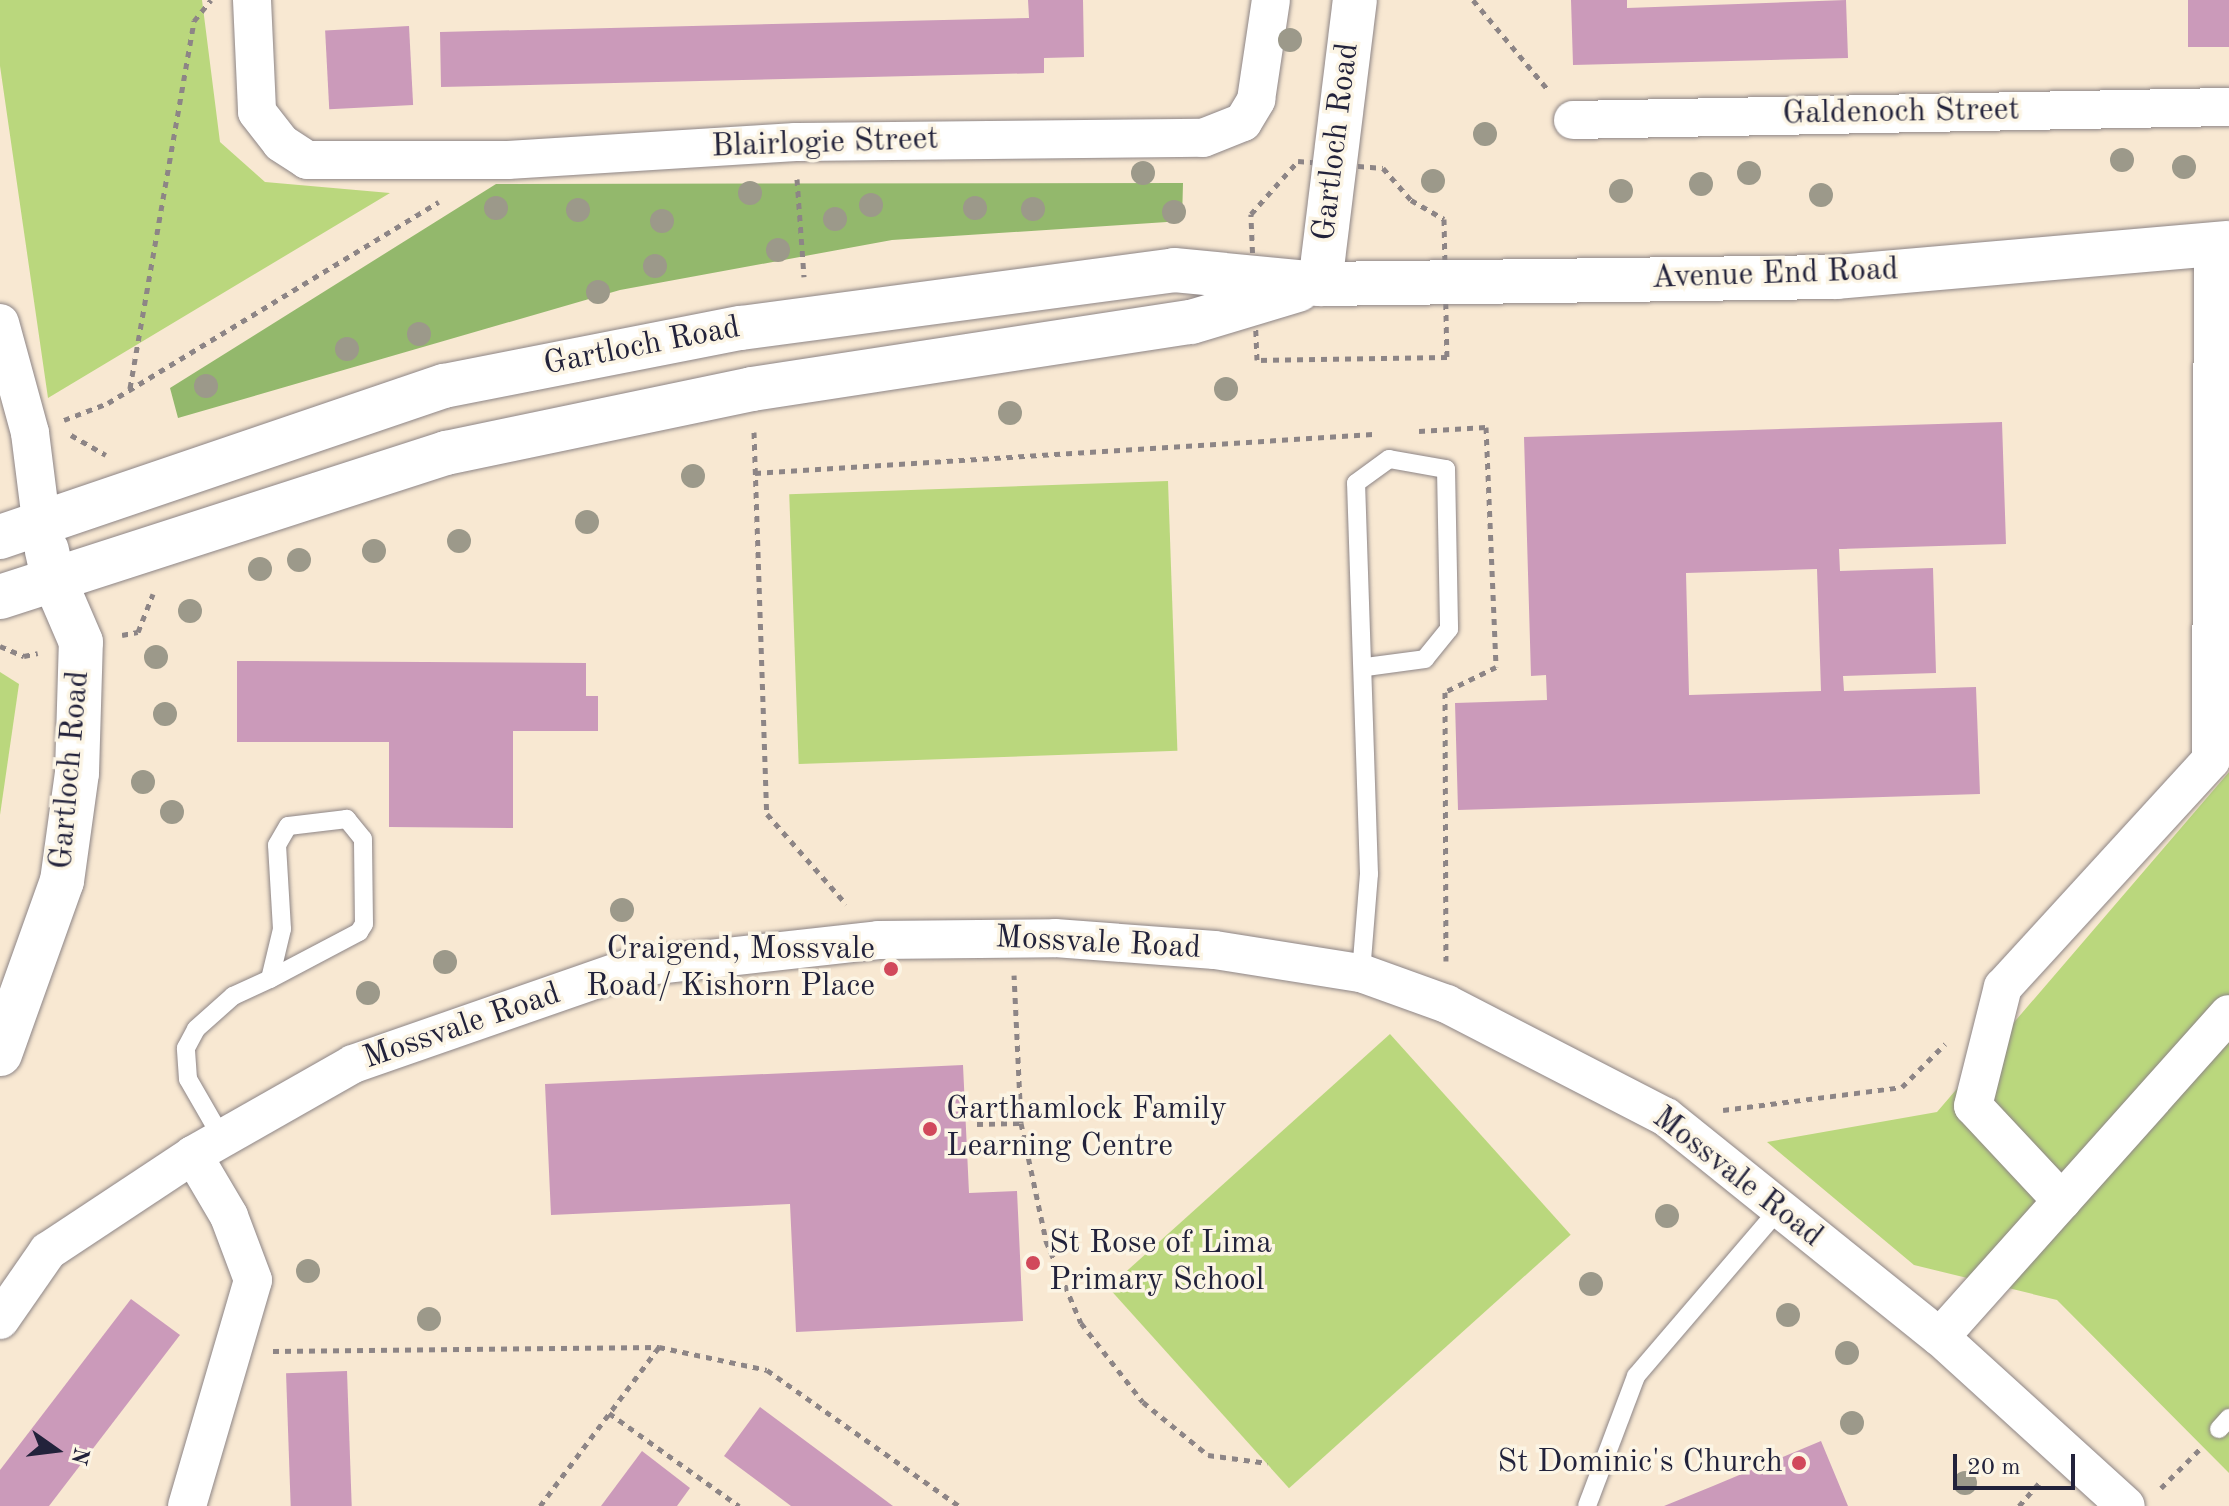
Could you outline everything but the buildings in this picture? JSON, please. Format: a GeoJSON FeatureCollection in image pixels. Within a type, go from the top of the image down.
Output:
{"type":"FeatureCollection","features":[{"type":"Feature","properties":{"kind":"main road","name":"Gartloch Road"},"geometry":{"type":"LineString","coordinates":[[1320,284],[1355,0]]}},
{"type":"Feature","properties":{"kind":"main road","name":"Avenue End Road"},"geometry":{"type":"LineString","coordinates":[[1320,284],[1837,277],[2221,243]]}},
{"type":"Feature","properties":{"kind":"main road","name":"Gartloch Road"},"geometry":{"type":"LineString","coordinates":[[0,1054],[62,881],[77,773],[81,642],[53,577],[41,520],[444,386],[807,319],[1174,270],[1320,284]]}},
{"type":"Feature","properties":{"kind":"main road","name":"Gartloch Road"},"geometry":{"type":"LineString","coordinates":[[53,577],[446,453],[752,389],[1191,322],[1320,284]]}},
{"type":"Feature","properties":{"kind":"main road"},"geometry":{"type":"LineString","coordinates":[[0,537],[41,520]]}},
{"type":"Feature","properties":{"kind":"main road"},"geometry":{"type":"LineString","coordinates":[[0,597],[53,577]]}},
{"type":"Feature","properties":{"kind":"street","name":"Blairlogie Street"},"geometry":{"type":"LineString","coordinates":[[252,0],[257,112],[281,143],[307,160],[508,160],[795,142],[1203,138],[1226,133],[1243,122],[1256,100],[1271,0]]}},
{"type":"Feature","properties":{"kind":"street","name":"Galdenoch Street"},"geometry":{"type":"LineString","coordinates":[[1573,120],[2229,107]]}},
{"type":"Feature","properties":{"kind":"street"},"geometry":{"type":"LineString","coordinates":[[2062,1201],[1973,1106],[2003,987],[2220,762],[2221,243]]}},
{"type":"Feature","properties":{"kind":"street"},"geometry":{"type":"LineString","coordinates":[[0,323],[30,433],[41,520]]}},
{"type":"Feature","properties":{"kind":"street","name":"Mossvale Road"},"geometry":{"type":"LineString","coordinates":[[0,1320],[48,1251],[208,1147],[353,1064],[629,968],[878,940],[1012,938],[1215,950],[1361,973],[1447,1004],[1666,1117],[2140,1500]]}},
{"type":"Feature","properties":{"kind":"street"},"geometry":{"type":"LineString","coordinates":[[1940,1337],[2229,1014]]}},
{"type":"Feature","properties":{"kind":"street"},"geometry":{"type":"LineString","coordinates":[[187,1506],[253,1280],[208,1147]]}},
{"type":"Feature","properties":{"kind":"lane"},"geometry":{"type":"LineString","coordinates":[[1361,973],[1369,874],[1366,667],[1356,483],[1389,459],[1446,469],[1449,629],[1425,659],[1366,667]]}},
{"type":"Feature","properties":{"kind":"lane"},"geometry":{"type":"LineString","coordinates":[[208,1147],[188,1079],[186,1048],[196,1029],[233,996],[270,979],[359,932],[364,924],[363,839],[347,819],[288,826],[277,845],[282,929],[270,979]]}},
{"type":"Feature","properties":{"kind":"lane"},"geometry":{"type":"LineString","coordinates":[[1587,1506],[1636,1376],[1780,1208]]}},
{"type":"Feature","properties":{"kind":"path"},"geometry":{"type":"LineString","coordinates":[[130,388],[194,21],[211,0]]}},
{"type":"Feature","properties":{"kind":"path"},"geometry":{"type":"LineString","coordinates":[[1473,0],[1573,120]]}},
{"type":"Feature","properties":{"kind":"path"},"geometry":{"type":"LineString","coordinates":[[795,142],[807,319]]}},
{"type":"Feature","properties":{"kind":"path"},"geometry":{"type":"LineString","coordinates":[[30,433],[108,403],[441,201]]}},
{"type":"Feature","properties":{"kind":"path"},"geometry":{"type":"LineString","coordinates":[[752,389],[767,814],[878,940]]}},
{"type":"Feature","properties":{"kind":"path"},"geometry":{"type":"LineString","coordinates":[[1407,432],[1486,427],[1496,667],[1445,692],[1447,1004]]}},
{"type":"Feature","properties":{"kind":"path"},"geometry":{"type":"LineString","coordinates":[[755,473],[1375,434]]}},
{"type":"Feature","properties":{"kind":"path"},"geometry":{"type":"LineString","coordinates":[[1012,938],[1021,1123],[1046,1241],[1081,1323],[1143,1402],[1208,1455],[1267,1463]]}},
{"type":"Feature","properties":{"kind":"path"},"geometry":{"type":"LineString","coordinates":[[1666,1117],[1902,1087],[1947,1042]]}},
{"type":"Feature","properties":{"kind":"path"},"geometry":{"type":"LineString","coordinates":[[977,1124],[1021,1123]]}},
{"type":"Feature","properties":{"kind":"path"},"geometry":{"type":"LineString","coordinates":[[232,1351],[659,1347],[767,1370],[959,1506]]}},
{"type":"Feature","properties":{"kind":"path"},"geometry":{"type":"LineString","coordinates":[[540,1506],[659,1347]]}},
{"type":"Feature","properties":{"kind":"path"},"geometry":{"type":"LineString","coordinates":[[609,1413],[739,1506]]}},
{"type":"Feature","properties":{"kind":"path"},"geometry":{"type":"LineString","coordinates":[[2140,1500],[2224,1423]]}},
{"type":"Feature","properties":{"kind":"green space"},"geometry":{"type":"Polygon","coordinates":[[[0,0],[202,0],[220,142],[265,182],[390,193],[48,398],[0,66],[0,0]]]}},
{"type":"Feature","properties":{"kind":"green space"},"geometry":{"type":"Polygon","coordinates":[[[1183,183],[1182,221],[892,240],[620,290],[178,418],[170,388],[496,184],[1183,183]]]}},
{"type":"Feature","properties":{"kind":"green space"},"geometry":{"type":"Polygon","coordinates":[[[1168,481],[1177,751],[799,764],[789,494],[1168,481]]]}},
{"type":"Feature","properties":{"kind":"green space"},"geometry":{"type":"Polygon","coordinates":[[[0,672],[19,684],[0,815],[0,672]]]}},
{"type":"Feature","properties":{"kind":"green space"},"geometry":{"type":"Polygon","coordinates":[[[2229,772],[2229,1473],[2057,1300],[1914,1265],[1767,1142],[1937,1112],[2229,772]]]}},
{"type":"Feature","properties":{"kind":"green space"},"geometry":{"type":"Polygon","coordinates":[[[1390,1034],[1571,1235],[1289,1488],[1108,1288],[1390,1034]]]}},
{"type":"Feature","properties":{"kind":"place","name":"Craigend, Mossvale Road/ Kishorn Place"},"geometry":{"type":"Point","coordinates":[891,969]}},
{"type":"Feature","properties":{"kind":"place","name":"Garthamlock Family Learning Centre"},"geometry":{"type":"Point","coordinates":[930,1129]}},
{"type":"Feature","properties":{"kind":"place","name":"St Rose of Lima Primary School"},"geometry":{"type":"Point","coordinates":[1033,1263]}},
{"type":"Feature","properties":{"kind":"place","name":"St Dominic's Church"},"geometry":{"type":"Point","coordinates":[1799,1463]}}]}
